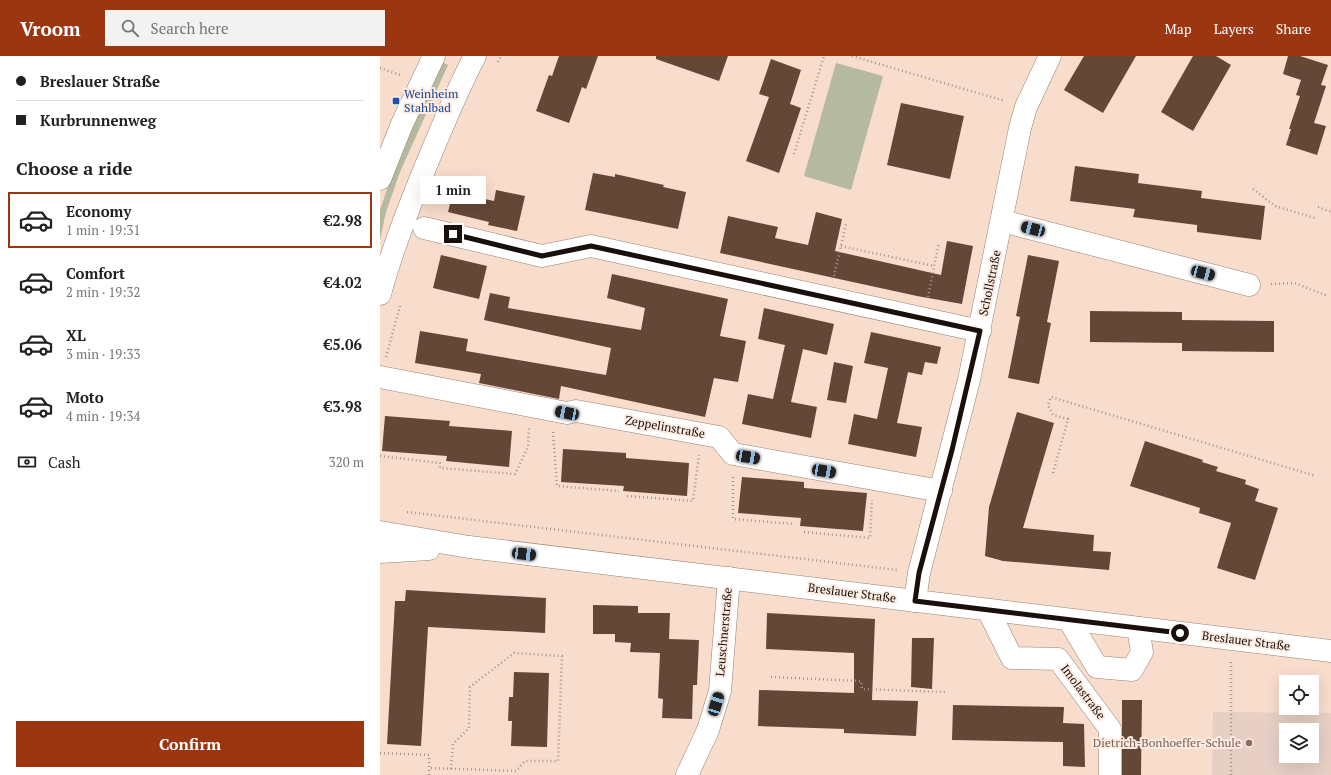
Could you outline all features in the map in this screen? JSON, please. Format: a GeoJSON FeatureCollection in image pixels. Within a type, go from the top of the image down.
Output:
{"type":"FeatureCollection","features":[{"type":"Feature","properties":{"kind":"street"},"geometry":{"type":"LineString","coordinates":[[381,173],[434,56]]}},
{"type":"Feature","properties":{"kind":"street","name":"Schollstraße"},"geometry":{"type":"LineString","coordinates":[[915,601],[919,573],[969,380],[980,331],[1020,128],[1026,107],[1050,56]]}},
{"type":"Feature","properties":{"kind":"street"},"geometry":{"type":"LineString","coordinates":[[380,294],[387,267],[404,217],[451,105],[474,58]]}},
{"type":"Feature","properties":{"kind":"street"},"geometry":{"type":"LineString","coordinates":[[1002,221],[1249,285]]}},
{"type":"Feature","properties":{"kind":"street"},"geometry":{"type":"LineString","coordinates":[[424,228],[542,256],[591,246],[980,331]]}},
{"type":"Feature","properties":{"kind":"street","name":"Zeppelinstraße"},"geometry":{"type":"LineString","coordinates":[[380,377],[567,413],[576,411],[719,437],[733,454]]}},
{"type":"Feature","properties":{"kind":"street"},"geometry":{"type":"LineString","coordinates":[[733,454],[941,491]]}},
{"type":"Feature","properties":{"kind":"street","name":"Breslauer Straße"},"geometry":{"type":"LineString","coordinates":[[380,532],[469,547],[1331,651]]}},
{"type":"Feature","properties":{"kind":"street","name":"Breslauer Straße"},"geometry":{"type":"LineString","coordinates":[[380,552],[469,547]]}},
{"type":"Feature","properties":{"kind":"street","name":"Leuschnerstraße"},"geometry":{"type":"LineString","coordinates":[[687,775],[708,730],[720,691],[729,578]]}},
{"type":"Feature","properties":{"kind":"street","name":"Imolastraße"},"geometry":{"type":"LineString","coordinates":[[988,610],[1012,658],[1058,659],[1110,728],[1110,775]]}},
{"type":"Feature","properties":{"kind":"street"},"geometry":{"type":"LineString","coordinates":[[1069,620],[1097,667],[1132,670],[1142,652],[1138,628]]}},
{"type":"Feature","properties":{"kind":"path"},"geometry":{"type":"LineString","coordinates":[[794,154],[824,56]]}},
{"type":"Feature","properties":{"kind":"path"},"geometry":{"type":"LineString","coordinates":[[852,56],[1026,107]]}},
{"type":"Feature","properties":{"kind":"path"},"geometry":{"type":"LineString","coordinates":[[1253,189],[1275,206],[1315,218]]}},
{"type":"Feature","properties":{"kind":"path"},"geometry":{"type":"LineString","coordinates":[[1318,208],[1331,212]]}},
{"type":"Feature","properties":{"kind":"path"},"geometry":{"type":"LineString","coordinates":[[829,298],[846,224]]}},
{"type":"Feature","properties":{"kind":"path"},"geometry":{"type":"LineString","coordinates":[[923,318],[939,242]]}},
{"type":"Feature","properties":{"kind":"path"},"geometry":{"type":"LineString","coordinates":[[841,246],[934,266]]}},
{"type":"Feature","properties":{"kind":"path"},"geometry":{"type":"LineString","coordinates":[[1294,283],[1328,296]]}},
{"type":"Feature","properties":{"kind":"path"},"geometry":{"type":"LineString","coordinates":[[1053,473],[1068,419],[1053,414],[1048,405],[1051,397],[1316,476]]}},
{"type":"Feature","properties":{"kind":"path"},"geometry":{"type":"LineString","coordinates":[[380,456],[440,462],[440,468],[515,474],[528,448],[541,408]]}},
{"type":"Feature","properties":{"kind":"path"},"geometry":{"type":"LineString","coordinates":[[541,408],[557,486],[619,491]]}},
{"type":"Feature","properties":{"kind":"path"},"geometry":{"type":"LineString","coordinates":[[627,496],[693,501],[702,434]]}},
{"type":"Feature","properties":{"kind":"path"},"geometry":{"type":"LineString","coordinates":[[733,454],[733,519],[796,524]]}},
{"type":"Feature","properties":{"kind":"path"},"geometry":{"type":"LineString","coordinates":[[804,532],[870,538],[874,479]]}},
{"type":"Feature","properties":{"kind":"path"},"geometry":{"type":"LineString","coordinates":[[405,512],[919,573]]}},
{"type":"Feature","properties":{"kind":"path"},"geometry":{"type":"LineString","coordinates":[[1231,639],[1231,775]]}},
{"type":"Feature","properties":{"kind":"path"},"geometry":{"type":"LineString","coordinates":[[429,768],[451,769],[516,771],[525,762],[558,762],[562,656],[514,653],[470,688],[469,728],[453,744],[451,769]]}},
{"type":"Feature","properties":{"kind":"path"},"geometry":{"type":"LineString","coordinates":[[771,677],[861,681],[862,689],[946,692]]}},
{"type":"Feature","properties":{"kind":"path"},"geometry":{"type":"LineString","coordinates":[[380,753],[429,755],[429,775]]}},
{"type":"Feature","properties":{"kind":"shaded area","name":"Dietrich-Bonhoeffer-Schule"},"geometry":{"type":"Polygon","coordinates":[[[1213,712],[1279,713],[1279,715],[1319,715],[1319,713],[1331,713],[1331,775],[1212,775],[1213,712]]]}},
{"type":"Feature","properties":{"kind":"green space"},"geometry":{"type":"Polygon","coordinates":[[[442,62],[448,65],[400,172],[386,212],[380,240],[380,210],[394,169],[442,62]]]}},
{"type":"Feature","properties":{"kind":"green space"},"geometry":{"type":"Polygon","coordinates":[[[836,63],[883,76],[851,190],[804,176],[836,63]]]}},
{"type":"Feature","properties":{"kind":"building"},"geometry":{"type":"Polygon","coordinates":[[[559,56],[598,56],[586,89],[582,87],[569,123],[536,111],[549,75],[552,76],[559,56]]]}},
{"type":"Feature","properties":{"kind":"building"},"geometry":{"type":"Polygon","coordinates":[[[656,56],[728,56],[719,81],[656,59],[656,56]]]}},
{"type":"Feature","properties":{"kind":"building"},"geometry":{"type":"Polygon","coordinates":[[[1084,56],[1136,56],[1103,113],[1064,90],[1084,56]]]}},
{"type":"Feature","properties":{"kind":"building"},"geometry":{"type":"Polygon","coordinates":[[[1193,56],[1216,56],[1231,65],[1193,131],[1161,112],[1193,56]]]}},
{"type":"Feature","properties":{"kind":"building"},"geometry":{"type":"Polygon","coordinates":[[[1288,56],[1300,56],[1328,65],[1321,85],[1326,86],[1314,123],[1326,126],[1317,155],[1286,145],[1291,129],[1289,129],[1300,96],[1296,95],[1301,80],[1283,74],[1288,56]]]}},
{"type":"Feature","properties":{"kind":"building"},"geometry":{"type":"Polygon","coordinates":[[[771,59],[801,70],[790,104],[801,108],[779,173],[746,161],[769,97],[759,94],[771,59]]]}},
{"type":"Feature","properties":{"kind":"building"},"geometry":{"type":"Polygon","coordinates":[[[901,103],[964,116],[950,179],[887,165],[901,103]]]}},
{"type":"Feature","properties":{"kind":"building"},"geometry":{"type":"Polygon","coordinates":[[[1075,166],[1139,174],[1138,183],[1202,191],[1201,198],[1265,206],[1261,240],[1197,232],[1197,225],[1133,217],[1135,209],[1070,201],[1075,166]]]}},
{"type":"Feature","properties":{"kind":"building"},"geometry":{"type":"Polygon","coordinates":[[[593,173],[615,177],[615,174],[664,185],[663,187],[686,192],[678,229],[585,210],[593,173]]]}},
{"type":"Feature","properties":{"kind":"building"},"geometry":{"type":"Polygon","coordinates":[[[496,190],[525,196],[517,231],[488,225],[489,222],[448,212],[453,192],[494,201],[496,190]]]}},
{"type":"Feature","properties":{"kind":"building"},"geometry":{"type":"Polygon","coordinates":[[[816,212],[842,219],[835,251],[941,275],[947,241],[973,246],[962,304],[917,296],[720,253],[728,216],[778,227],[775,238],[808,245],[816,212]]]}},
{"type":"Feature","properties":{"kind":"building"},"geometry":{"type":"Polygon","coordinates":[[[441,255],[487,266],[479,299],[433,288],[441,255]]]}},
{"type":"Feature","properties":{"kind":"building"},"geometry":{"type":"Polygon","coordinates":[[[1028,255],[1059,261],[1047,322],[1051,323],[1039,384],[1008,378],[1020,317],[1016,316],[1028,255]]]}},
{"type":"Feature","properties":{"kind":"building"},"geometry":{"type":"Polygon","coordinates":[[[612,274],[728,299],[720,336],[746,341],[738,382],[714,378],[705,417],[561,386],[559,399],[479,383],[481,374],[415,363],[420,331],[468,339],[466,351],[606,375],[611,348],[484,320],[490,293],[510,297],[508,308],[641,330],[645,308],[607,298],[612,274]]]}},
{"type":"Feature","properties":{"kind":"building"},"geometry":{"type":"Polygon","coordinates":[[[764,308],[834,324],[827,355],[803,349],[791,402],[817,407],[811,438],[742,424],[748,394],[773,399],[785,345],[758,339],[764,308]]]}},
{"type":"Feature","properties":{"kind":"building"},"geometry":{"type":"Polygon","coordinates":[[[1090,311],[1182,312],[1182,320],[1274,321],[1274,352],[1182,351],[1182,343],[1090,342],[1090,311]]]}},
{"type":"Feature","properties":{"kind":"building"},"geometry":{"type":"Polygon","coordinates":[[[871,332],[941,347],[937,364],[925,362],[922,375],[908,372],[897,423],[922,427],[916,457],[848,444],[854,414],[877,419],[888,368],[864,363],[871,332]]]}},
{"type":"Feature","properties":{"kind":"building"},"geometry":{"type":"Polygon","coordinates":[[[834,362],[853,366],[846,403],[827,400],[834,362]]]}},
{"type":"Feature","properties":{"kind":"building"},"geometry":{"type":"Polygon","coordinates":[[[1017,412],[1054,423],[1023,528],[1094,535],[1093,551],[1111,552],[1109,570],[1003,561],[985,556],[989,507],[1017,412]]]}},
{"type":"Feature","properties":{"kind":"building"},"geometry":{"type":"Polygon","coordinates":[[[385,416],[450,421],[449,426],[512,431],[509,467],[446,461],[447,456],[382,451],[385,416]]]}},
{"type":"Feature","properties":{"kind":"building"},"geometry":{"type":"Polygon","coordinates":[[[1145,441],[1203,460],[1202,462],[1218,467],[1216,471],[1246,480],[1245,484],[1259,489],[1255,501],[1278,508],[1255,580],[1217,568],[1231,523],[1199,513],[1200,508],[1130,486],[1145,441]]]}},
{"type":"Feature","properties":{"kind":"building"},"geometry":{"type":"Polygon","coordinates":[[[563,449],[626,453],[626,458],[689,463],[687,496],[623,491],[624,486],[561,482],[563,449]]]}},
{"type":"Feature","properties":{"kind":"building"},"geometry":{"type":"Polygon","coordinates":[[[742,477],[804,482],[804,488],[867,493],[863,531],[800,526],[801,518],[738,513],[742,477]]]}},
{"type":"Feature","properties":{"kind":"building"},"geometry":{"type":"Polygon","coordinates":[[[406,590],[546,598],[545,633],[428,627],[421,746],[387,744],[395,601],[405,601],[406,590]]]}},
{"type":"Feature","properties":{"kind":"building"},"geometry":{"type":"Polygon","coordinates":[[[593,605],[638,606],[638,613],[670,613],[669,639],[699,640],[697,685],[693,685],[692,719],[662,718],[663,699],[658,698],[660,653],[630,652],[631,643],[615,642],[615,634],[593,634],[593,605]]]}},
{"type":"Feature","properties":{"kind":"building"},"geometry":{"type":"Polygon","coordinates":[[[767,613],[875,619],[872,700],[918,701],[916,736],[844,733],[844,729],[758,726],[759,690],[854,693],[854,653],[766,649],[767,613]]]}},
{"type":"Feature","properties":{"kind":"building"},"geometry":{"type":"Polygon","coordinates":[[[912,638],[934,638],[932,689],[911,687],[912,638]]]}},
{"type":"Feature","properties":{"kind":"building"},"geometry":{"type":"Polygon","coordinates":[[[514,672],[549,673],[547,747],[511,746],[512,721],[508,721],[509,697],[513,697],[514,672]]]}},
{"type":"Feature","properties":{"kind":"building"},"geometry":{"type":"Polygon","coordinates":[[[1122,700],[1142,700],[1141,775],[1122,775],[1122,700]]]}},
{"type":"Feature","properties":{"kind":"building"},"geometry":{"type":"Polygon","coordinates":[[[953,705],[1064,707],[1063,723],[1084,724],[1085,767],[1063,766],[1063,742],[952,740],[953,705]]]}},
{"type":"Feature","properties":{"kind":"place","name":"Weinheim Stahlbad"},"geometry":{"type":"Point","coordinates":[396,101]}},
{"type":"Feature","properties":{"kind":"place","name":"Dietrich-Bonhoeffer-Schule"},"geometry":{"type":"Point","coordinates":[1249,743]}},
{"type":"Feature","properties":{"kind":"route"},"geometry":{"type":"LineString","coordinates":[[453,234],[542,256],[591,246],[980,331],[952,450],[919,573],[915,601],[1180,633]]}}]}
